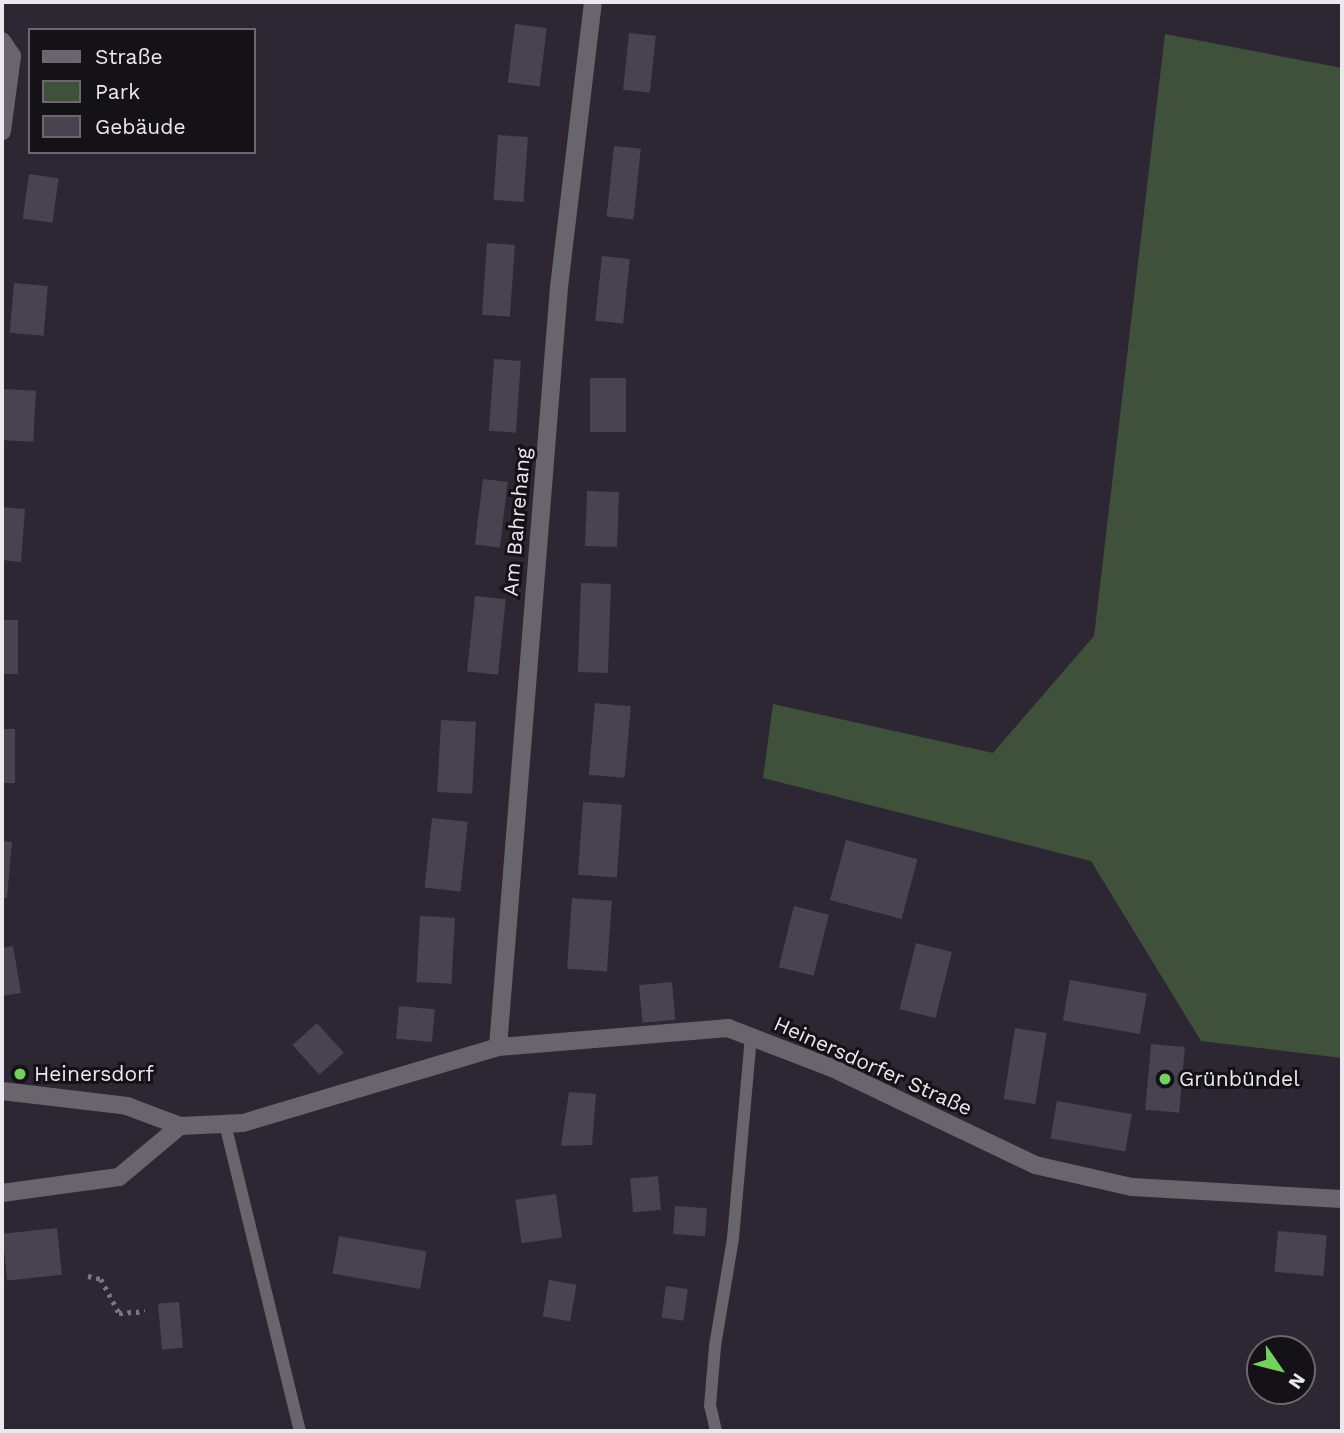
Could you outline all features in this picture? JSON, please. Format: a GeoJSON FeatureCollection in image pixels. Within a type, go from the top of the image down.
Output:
{"type":"FeatureCollection","features":[{"type":"Feature","properties":{"kind":"street","name":"Am Bahrehang"},"geometry":{"type":"LineString","coordinates":[[498,1047],[559,287],[593,2]]}},
{"type":"Feature","properties":{"kind":"street"},"geometry":{"type":"LineString","coordinates":[[2,41],[12,57],[2,131]]}},
{"type":"Feature","properties":{"kind":"street","name":"Heinersdorfer Straße"},"geometry":{"type":"LineString","coordinates":[[2,1091],[127,1106],[180,1126],[225,1124],[498,1047],[728,1028],[832,1068],[1035,1165],[1132,1187],[1342,1199]]}},
{"type":"Feature","properties":{"kind":"street"},"geometry":{"type":"LineString","coordinates":[[2,1194],[119,1177],[180,1126]]}},
{"type":"Feature","properties":{"kind":"lane"},"geometry":{"type":"LineString","coordinates":[[716,1431],[710,1406],[715,1346],[733,1238],[751,1037]]}},
{"type":"Feature","properties":{"kind":"lane"},"geometry":{"type":"LineString","coordinates":[[225,1124],[300,1431]]}},
{"type":"Feature","properties":{"kind":"path"},"geometry":{"type":"LineString","coordinates":[[88,1276],[101,1279],[118,1313],[145,1311]]}},
{"type":"Feature","properties":{"kind":"green space"},"geometry":{"type":"Polygon","coordinates":[[[1165,34],[1342,68],[1342,1058],[1201,1041],[1091,861],[763,778],[773,704],[993,753],[1094,636],[1165,34]]]}},
{"type":"Feature","properties":{"kind":"building"},"geometry":{"type":"Polygon","coordinates":[[[515,24],[547,28],[540,86],[508,83],[515,24]]]}},
{"type":"Feature","properties":{"kind":"building"},"geometry":{"type":"Polygon","coordinates":[[[629,33],[656,36],[650,93],[623,90],[629,33]]]}},
{"type":"Feature","properties":{"kind":"building"},"geometry":{"type":"Polygon","coordinates":[[[498,135],[528,137],[523,202],[493,200],[498,135]]]}},
{"type":"Feature","properties":{"kind":"building"},"geometry":{"type":"Polygon","coordinates":[[[614,146],[641,149],[633,219],[607,217],[614,146]]]}},
{"type":"Feature","properties":{"kind":"building"},"geometry":{"type":"Polygon","coordinates":[[[29,174],[59,178],[52,223],[23,219],[29,174]]]}},
{"type":"Feature","properties":{"kind":"building"},"geometry":{"type":"Polygon","coordinates":[[[487,243],[515,245],[510,317],[482,315],[487,243]]]}},
{"type":"Feature","properties":{"kind":"building"},"geometry":{"type":"Polygon","coordinates":[[[602,256],[630,259],[623,324],[595,321],[602,256]]]}},
{"type":"Feature","properties":{"kind":"building"},"geometry":{"type":"Polygon","coordinates":[[[14,283],[48,286],[44,336],[10,333],[14,283]]]}},
{"type":"Feature","properties":{"kind":"building"},"geometry":{"type":"Polygon","coordinates":[[[494,359],[521,361],[516,433],[489,431],[494,359]]]}},
{"type":"Feature","properties":{"kind":"building"},"geometry":{"type":"Polygon","coordinates":[[[590,378],[626,378],[626,432],[590,432],[590,378]]]}},
{"type":"Feature","properties":{"kind":"building"},"geometry":{"type":"Polygon","coordinates":[[[2,389],[36,391],[33,442],[2,440],[2,389]]]}},
{"type":"Feature","properties":{"kind":"building"},"geometry":{"type":"Polygon","coordinates":[[[483,479],[508,482],[500,548],[475,545],[483,479]]]}},
{"type":"Feature","properties":{"kind":"building"},"geometry":{"type":"Polygon","coordinates":[[[587,491],[619,492],[617,547],[585,546],[587,491]]]}},
{"type":"Feature","properties":{"kind":"building"},"geometry":{"type":"Polygon","coordinates":[[[2,507],[25,509],[21,562],[2,560],[2,507]]]}},
{"type":"Feature","properties":{"kind":"building"},"geometry":{"type":"Polygon","coordinates":[[[581,583],[611,584],[608,673],[578,672],[581,583]]]}},
{"type":"Feature","properties":{"kind":"building"},"geometry":{"type":"Polygon","coordinates":[[[475,596],[506,599],[498,675],[467,672],[475,596]]]}},
{"type":"Feature","properties":{"kind":"building"},"geometry":{"type":"Polygon","coordinates":[[[2,620],[18,620],[18,674],[2,674],[2,620]]]}},
{"type":"Feature","properties":{"kind":"building"},"geometry":{"type":"Polygon","coordinates":[[[595,703],[631,706],[625,778],[589,775],[595,703]]]}},
{"type":"Feature","properties":{"kind":"building"},"geometry":{"type":"Polygon","coordinates":[[[441,720],[476,722],[472,794],[437,792],[441,720]]]}},
{"type":"Feature","properties":{"kind":"building"},"geometry":{"type":"Polygon","coordinates":[[[2,729],[15,729],[15,783],[2,783],[2,729]]]}},
{"type":"Feature","properties":{"kind":"building"},"geometry":{"type":"Polygon","coordinates":[[[583,802],[622,805],[617,878],[578,875],[583,802]]]}},
{"type":"Feature","properties":{"kind":"building"},"geometry":{"type":"Polygon","coordinates":[[[432,818],[468,822],[460,891],[425,888],[432,818]]]}},
{"type":"Feature","properties":{"kind":"building"},"geometry":{"type":"Polygon","coordinates":[[[846,840],[917,859],[901,919],[830,900],[846,840]]]}},
{"type":"Feature","properties":{"kind":"building"},"geometry":{"type":"Polygon","coordinates":[[[2,841],[12,842],[7,898],[2,898],[2,841]]]}},
{"type":"Feature","properties":{"kind":"building"},"geometry":{"type":"Polygon","coordinates":[[[572,898],[612,901],[607,972],[567,969],[572,898]]]}},
{"type":"Feature","properties":{"kind":"building"},"geometry":{"type":"Polygon","coordinates":[[[794,906],[829,915],[814,976],[779,967],[794,906]]]}},
{"type":"Feature","properties":{"kind":"building"},"geometry":{"type":"Polygon","coordinates":[[[420,916],[455,918],[451,984],[417,982],[420,916]]]}},
{"type":"Feature","properties":{"kind":"building"},"geometry":{"type":"Polygon","coordinates":[[[916,943],[952,952],[935,1018],[900,1009],[916,943]]]}},
{"type":"Feature","properties":{"kind":"building"},"geometry":{"type":"Polygon","coordinates":[[[13,946],[21,993],[2,996],[2,948],[13,946]]]}},
{"type":"Feature","properties":{"kind":"building"},"geometry":{"type":"Polygon","coordinates":[[[1070,980],[1147,994],[1140,1034],[1063,1020],[1070,980]]]}},
{"type":"Feature","properties":{"kind":"building"},"geometry":{"type":"Polygon","coordinates":[[[672,982],[675,1020],[642,1023],[639,985],[672,982]]]}},
{"type":"Feature","properties":{"kind":"building"},"geometry":{"type":"Polygon","coordinates":[[[399,1006],[435,1009],[432,1042],[396,1039],[399,1006]]]}},
{"type":"Feature","properties":{"kind":"building"},"geometry":{"type":"Polygon","coordinates":[[[317,1023],[344,1053],[319,1075],[292,1045],[317,1023]]]}},
{"type":"Feature","properties":{"kind":"building"},"geometry":{"type":"Polygon","coordinates":[[[1015,1028],[1047,1033],[1035,1104],[1004,1099],[1015,1028]]]}},
{"type":"Feature","properties":{"kind":"building","name":"Grünbündel"},"geometry":{"type":"Polygon","coordinates":[[[1151,1044],[1185,1047],[1179,1113],[1145,1110],[1151,1044]]]}},
{"type":"Feature","properties":{"kind":"building"},"geometry":{"type":"Polygon","coordinates":[[[569,1092],[596,1094],[592,1145],[561,1146],[569,1092]]]}},
{"type":"Feature","properties":{"kind":"building"},"geometry":{"type":"Polygon","coordinates":[[[1057,1101],[1132,1114],[1125,1152],[1050,1138],[1057,1101]]]}},
{"type":"Feature","properties":{"kind":"building"},"geometry":{"type":"Polygon","coordinates":[[[658,1176],[661,1210],[633,1212],[630,1178],[658,1176]]]}},
{"type":"Feature","properties":{"kind":"building"},"geometry":{"type":"Polygon","coordinates":[[[556,1194],[562,1238],[522,1243],[515,1200],[556,1194]]]}},
{"type":"Feature","properties":{"kind":"building"},"geometry":{"type":"Polygon","coordinates":[[[675,1206],[707,1208],[705,1236],[673,1234],[675,1206]]]}},
{"type":"Feature","properties":{"kind":"building"},"geometry":{"type":"Polygon","coordinates":[[[57,1228],[62,1275],[7,1280],[2,1234],[57,1228]]]}},
{"type":"Feature","properties":{"kind":"building"},"geometry":{"type":"Polygon","coordinates":[[[1278,1231],[1327,1235],[1323,1276],[1274,1272],[1278,1231]]]}},
{"type":"Feature","properties":{"kind":"building"},"geometry":{"type":"Polygon","coordinates":[[[339,1236],[427,1251],[420,1289],[332,1273],[339,1236]]]}},
{"type":"Feature","properties":{"kind":"building"},"geometry":{"type":"Polygon","coordinates":[[[549,1280],[577,1285],[570,1321],[543,1316],[549,1280]]]}},
{"type":"Feature","properties":{"kind":"building"},"geometry":{"type":"Polygon","coordinates":[[[666,1286],[688,1289],[683,1321],[662,1318],[666,1286]]]}},
{"type":"Feature","properties":{"kind":"building"},"geometry":{"type":"Polygon","coordinates":[[[179,1302],[183,1348],[162,1350],[158,1304],[179,1302]]]}},
{"type":"Feature","properties":{"kind":"place","name":"Heinersdorf"},"geometry":{"type":"Point","coordinates":[20,1074]}},
{"type":"Feature","properties":{"kind":"place","name":"Grünbündel"},"geometry":{"type":"Point","coordinates":[1165,1079]}}]}
